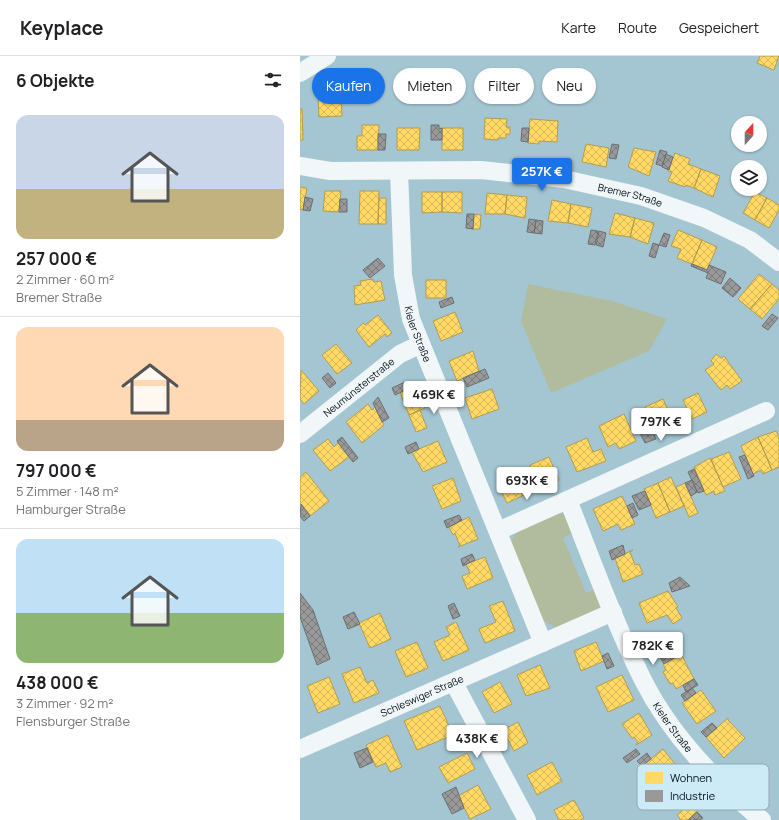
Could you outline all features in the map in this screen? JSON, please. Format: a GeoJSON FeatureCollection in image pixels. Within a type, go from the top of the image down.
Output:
{"type":"FeatureCollection","features":[{"type":"Feature","properties":{"kind":"street"},"geometry":{"type":"LineString","coordinates":[[300,73],[327,56]]}},
{"type":"Feature","properties":{"kind":"street","name":"Bremer Straße"},"geometry":{"type":"LineString","coordinates":[[300,166],[330,171],[481,170],[564,179],[641,196],[704,218],[750,240],[779,262]]}},
{"type":"Feature","properties":{"kind":"street","name":"Kieler Straße"},"geometry":{"type":"LineString","coordinates":[[399,171],[404,290],[411,319],[543,643]]}},
{"type":"Feature","properties":{"kind":"street","name":"Neumünsterstraße"},"geometry":{"type":"LineString","coordinates":[[300,434],[400,354],[421,344]]}},
{"type":"Feature","properties":{"kind":"street"},"geometry":{"type":"LineString","coordinates":[[498,531],[766,411]]}},
{"type":"Feature","properties":{"kind":"street","name":"Kieler Straße"},"geometry":{"type":"LineString","coordinates":[[568,500],[613,612],[643,680],[668,721],[702,764]]}},
{"type":"Feature","properties":{"kind":"street"},"geometry":{"type":"LineString","coordinates":[[543,643],[613,612]]}},
{"type":"Feature","properties":{"kind":"street","name":"Schleswiger Straße"},"geometry":{"type":"LineString","coordinates":[[300,749],[543,643]]}},
{"type":"Feature","properties":{"kind":"street"},"geometry":{"type":"LineString","coordinates":[[454,683],[528,820]]}},
{"type":"Feature","properties":{"kind":"street","name":"Kieler Straße"},"geometry":{"type":"LineString","coordinates":[[750,810],[762,820]]}},
{"type":"Feature","properties":{"kind":"green space"},"geometry":{"type":"Polygon","coordinates":[[[528,284],[612,301],[667,319],[649,351],[551,393],[521,321],[528,284]]]}},
{"type":"Feature","properties":{"kind":"green space"},"geometry":{"type":"Polygon","coordinates":[[[560,513],[571,517],[575,532],[563,538],[586,593],[598,588],[603,603],[599,612],[558,628],[543,621],[511,542],[517,531],[560,513]]]}},
{"type":"Feature","properties":{"kind":"building: Wohnen"},"geometry":{"type":"Polygon","coordinates":[[[760,56],[779,56],[774,70],[757,63],[760,56]]]}},
{"type":"Feature","properties":{"kind":"building: Wohnen"},"geometry":{"type":"Polygon","coordinates":[[[318,104],[341,104],[342,116],[319,117],[318,104]]]}},
{"type":"Feature","properties":{"kind":"building: Wohnen"},"geometry":{"type":"Polygon","coordinates":[[[300,109],[302,109],[303,140],[300,140],[300,109]]]}},
{"type":"Feature","properties":{"kind":"building: Wohnen"},"geometry":{"type":"Polygon","coordinates":[[[485,118],[507,119],[506,127],[510,127],[510,134],[506,134],[506,138],[498,138],[498,140],[484,139],[485,118]]]}},
{"type":"Feature","properties":{"kind":"building: Wohnen"},"geometry":{"type":"Polygon","coordinates":[[[530,119],[558,121],[557,142],[539,141],[539,144],[528,143],[530,119]]]}},
{"type":"Feature","properties":{"kind":"building: Wohnen"},"geometry":{"type":"Polygon","coordinates":[[[362,125],[379,125],[378,150],[357,150],[357,136],[362,136],[362,125]]]}},
{"type":"Feature","properties":{"kind":"building: Wohnen"},"geometry":{"type":"Polygon","coordinates":[[[397,128],[420,128],[419,150],[397,150],[397,128]]]}},
{"type":"Feature","properties":{"kind":"building: Wohnen"},"geometry":{"type":"Polygon","coordinates":[[[442,128],[463,128],[463,150],[442,150],[442,128]]]}},
{"type":"Feature","properties":{"kind":"building: Wohnen"},"geometry":{"type":"Polygon","coordinates":[[[586,144],[609,148],[606,167],[582,162],[586,144]]]}},
{"type":"Feature","properties":{"kind":"building: Wohnen"},"geometry":{"type":"Polygon","coordinates":[[[634,148],[656,152],[649,176],[628,167],[634,148]]]}},
{"type":"Feature","properties":{"kind":"building: Wohnen"},"geometry":{"type":"Polygon","coordinates":[[[675,153],[690,159],[688,164],[701,169],[694,188],[686,185],[685,187],[668,181],[672,172],[668,171],[675,153]]]}},
{"type":"Feature","properties":{"kind":"building: Wohnen"},"geometry":{"type":"Polygon","coordinates":[[[701,169],[720,176],[713,197],[694,188],[701,169]]]}},
{"type":"Feature","properties":{"kind":"building: Wohnen"},"geometry":{"type":"Polygon","coordinates":[[[300,187],[307,188],[303,210],[300,209],[300,187]]]}},
{"type":"Feature","properties":{"kind":"building: Wohnen"},"geometry":{"type":"Polygon","coordinates":[[[325,191],[341,191],[339,212],[323,211],[325,191]]]}},
{"type":"Feature","properties":{"kind":"building: Wohnen"},"geometry":{"type":"Polygon","coordinates":[[[360,191],[379,191],[378,224],[359,224],[360,191]]]}},
{"type":"Feature","properties":{"kind":"building: Wohnen"},"geometry":{"type":"Polygon","coordinates":[[[422,192],[442,192],[442,212],[422,213],[422,192]]]}},
{"type":"Feature","properties":{"kind":"building: Wohnen"},"geometry":{"type":"Polygon","coordinates":[[[442,192],[462,192],[462,213],[442,212],[442,192]]]}},
{"type":"Feature","properties":{"kind":"building: Wohnen"},"geometry":{"type":"Polygon","coordinates":[[[487,193],[507,195],[505,214],[485,214],[487,193]]]}},
{"type":"Feature","properties":{"kind":"building: Wohnen"},"geometry":{"type":"Polygon","coordinates":[[[507,195],[527,197],[525,218],[505,214],[507,195]]]}},
{"type":"Feature","properties":{"kind":"building: Wohnen"},"geometry":{"type":"Polygon","coordinates":[[[753,196],[763,196],[767,198],[755,220],[743,213],[753,196]]]}},
{"type":"Feature","properties":{"kind":"building: Wohnen"},"geometry":{"type":"Polygon","coordinates":[[[379,198],[386,198],[386,224],[378,224],[379,198]]]}},
{"type":"Feature","properties":{"kind":"building: Wohnen"},"geometry":{"type":"Polygon","coordinates":[[[767,198],[779,205],[779,210],[769,228],[755,220],[767,198]]]}},
{"type":"Feature","properties":{"kind":"building: Wohnen"},"geometry":{"type":"Polygon","coordinates":[[[552,200],[571,204],[568,223],[548,221],[552,200]]]}},
{"type":"Feature","properties":{"kind":"building: Wohnen"},"geometry":{"type":"Polygon","coordinates":[[[571,204],[592,208],[588,227],[568,223],[571,204]]]}},
{"type":"Feature","properties":{"kind":"building: Wohnen"},"geometry":{"type":"Polygon","coordinates":[[[615,213],[635,218],[630,237],[609,234],[615,213]]]}},
{"type":"Feature","properties":{"kind":"building: Wohnen"},"geometry":{"type":"Polygon","coordinates":[[[474,214],[481,215],[480,229],[473,229],[474,214]]]}},
{"type":"Feature","properties":{"kind":"building: Wohnen"},"geometry":{"type":"Polygon","coordinates":[[[635,218],[654,223],[648,244],[630,237],[635,218]]]}},
{"type":"Feature","properties":{"kind":"building: Wohnen"},"geometry":{"type":"Polygon","coordinates":[[[678,230],[702,240],[692,264],[677,258],[681,249],[671,246],[678,230]]]}},
{"type":"Feature","properties":{"kind":"building: Wohnen"},"geometry":{"type":"Polygon","coordinates":[[[702,240],[717,247],[707,270],[692,264],[702,240]]]}},
{"type":"Feature","properties":{"kind":"building: Wohnen"},"geometry":{"type":"Polygon","coordinates":[[[759,274],[772,284],[750,309],[738,299],[759,274]]]}},
{"type":"Feature","properties":{"kind":"building: Wohnen"},"geometry":{"type":"Polygon","coordinates":[[[373,279],[374,282],[381,281],[385,300],[355,305],[354,286],[361,285],[360,281],[373,279]]]}},
{"type":"Feature","properties":{"kind":"building: Wohnen"},"geometry":{"type":"Polygon","coordinates":[[[426,280],[446,280],[446,298],[426,298],[426,280]]]}},
{"type":"Feature","properties":{"kind":"building: Wohnen"},"geometry":{"type":"Polygon","coordinates":[[[772,284],[779,290],[779,299],[762,319],[750,309],[772,284]]]}},
{"type":"Feature","properties":{"kind":"building: Wohnen"},"geometry":{"type":"Polygon","coordinates":[[[455,312],[463,332],[441,341],[433,321],[455,312]]]}},
{"type":"Feature","properties":{"kind":"building: Wohnen"},"geometry":{"type":"Polygon","coordinates":[[[378,315],[392,333],[387,337],[385,334],[369,347],[356,330],[363,323],[365,325],[378,315]]]}},
{"type":"Feature","properties":{"kind":"building: Wohnen"},"geometry":{"type":"Polygon","coordinates":[[[336,344],[352,363],[337,374],[322,355],[336,344]]]}},
{"type":"Feature","properties":{"kind":"building: Wohnen"},"geometry":{"type":"Polygon","coordinates":[[[473,351],[479,371],[457,381],[449,361],[473,351]]]}},
{"type":"Feature","properties":{"kind":"building: Wohnen"},"geometry":{"type":"Polygon","coordinates":[[[716,354],[721,358],[724,356],[742,381],[730,389],[727,385],[721,390],[705,370],[714,364],[711,361],[716,354]]]}},
{"type":"Feature","properties":{"kind":"building: Wohnen"},"geometry":{"type":"Polygon","coordinates":[[[301,370],[319,391],[304,404],[300,399],[301,370]]]}},
{"type":"Feature","properties":{"kind":"building: Wohnen"},"geometry":{"type":"Polygon","coordinates":[[[416,386],[425,408],[409,415],[400,392],[416,386]]]}},
{"type":"Feature","properties":{"kind":"building: Wohnen"},"geometry":{"type":"Polygon","coordinates":[[[492,389],[499,409],[472,419],[465,398],[492,389]]]}},
{"type":"Feature","properties":{"kind":"building: Wohnen"},"geometry":{"type":"Polygon","coordinates":[[[698,393],[707,412],[692,419],[683,400],[698,393]]]}},
{"type":"Feature","properties":{"kind":"building: Wohnen"},"geometry":{"type":"Polygon","coordinates":[[[663,399],[675,425],[653,432],[646,417],[649,415],[645,407],[663,399]]]}},
{"type":"Feature","properties":{"kind":"building: Wohnen"},"geometry":{"type":"Polygon","coordinates":[[[368,404],[372,410],[375,407],[384,425],[362,443],[346,422],[368,404]]]}},
{"type":"Feature","properties":{"kind":"building: Wohnen"},"geometry":{"type":"Polygon","coordinates":[[[420,410],[427,428],[416,432],[409,415],[420,410]]]}},
{"type":"Feature","properties":{"kind":"building: Wohnen"},"geometry":{"type":"Polygon","coordinates":[[[624,414],[636,441],[619,449],[616,443],[608,447],[599,426],[624,414]]]}},
{"type":"Feature","properties":{"kind":"building: Wohnen"},"geometry":{"type":"Polygon","coordinates":[[[776,431],[779,437],[779,467],[772,470],[758,437],[776,431]]]}},
{"type":"Feature","properties":{"kind":"building: Wohnen"},"geometry":{"type":"Polygon","coordinates":[[[758,437],[772,470],[763,474],[761,470],[753,474],[741,446],[758,437]]]}},
{"type":"Feature","properties":{"kind":"building: Wohnen"},"geometry":{"type":"Polygon","coordinates":[[[587,438],[593,452],[601,449],[606,461],[577,472],[566,447],[587,438]]]}},
{"type":"Feature","properties":{"kind":"building: Wohnen"},"geometry":{"type":"Polygon","coordinates":[[[328,439],[334,447],[338,443],[349,457],[330,471],[313,450],[328,439]]]}},
{"type":"Feature","properties":{"kind":"building: Wohnen"},"geometry":{"type":"Polygon","coordinates":[[[438,441],[447,462],[423,472],[412,452],[438,441]]]}},
{"type":"Feature","properties":{"kind":"building: Wohnen"},"geometry":{"type":"Polygon","coordinates":[[[729,452],[741,479],[723,487],[711,459],[729,452]]]}},
{"type":"Feature","properties":{"kind":"building: Wohnen"},"geometry":{"type":"Polygon","coordinates":[[[549,457],[559,480],[540,488],[530,465],[549,457]]]}},
{"type":"Feature","properties":{"kind":"building: Wohnen"},"geometry":{"type":"Polygon","coordinates":[[[710,458],[725,491],[715,495],[714,491],[706,495],[694,467],[710,458]]]}},
{"type":"Feature","properties":{"kind":"building: Wohnen"},"geometry":{"type":"Polygon","coordinates":[[[306,472],[329,501],[310,516],[300,503],[300,477],[306,472]]]}},
{"type":"Feature","properties":{"kind":"building: Wohnen"},"geometry":{"type":"Polygon","coordinates":[[[518,475],[526,494],[507,503],[498,484],[518,475]]]}},
{"type":"Feature","properties":{"kind":"building: Wohnen"},"geometry":{"type":"Polygon","coordinates":[[[671,477],[684,506],[670,512],[658,483],[671,477]]]}},
{"type":"Feature","properties":{"kind":"building: Wohnen"},"geometry":{"type":"Polygon","coordinates":[[[453,478],[461,501],[442,509],[432,486],[453,478]]]}},
{"type":"Feature","properties":{"kind":"building: Wohnen"},"geometry":{"type":"Polygon","coordinates":[[[658,483],[670,512],[656,518],[644,489],[658,483]]]}},
{"type":"Feature","properties":{"kind":"building: Wohnen"},"geometry":{"type":"Polygon","coordinates":[[[685,483],[698,513],[689,517],[676,487],[685,483]]]}},
{"type":"Feature","properties":{"kind":"building: Wohnen"},"geometry":{"type":"Polygon","coordinates":[[[622,496],[635,524],[621,530],[618,524],[603,531],[593,509],[622,496]]]}},
{"type":"Feature","properties":{"kind":"building: Wohnen"},"geometry":{"type":"Polygon","coordinates":[[[469,517],[478,539],[458,547],[460,546],[455,533],[453,535],[449,527],[469,517]]]}},
{"type":"Feature","properties":{"kind":"building: Wohnen"},"geometry":{"type":"Polygon","coordinates":[[[633,550],[630,552],[635,565],[639,564],[643,574],[623,582],[615,558],[633,550]]]}},
{"type":"Feature","properties":{"kind":"building: Wohnen"},"geometry":{"type":"Polygon","coordinates":[[[485,557],[493,578],[467,589],[462,576],[470,573],[466,564],[485,557]]]}},
{"type":"Feature","properties":{"kind":"building: Wohnen"},"geometry":{"type":"Polygon","coordinates":[[[668,591],[678,607],[676,608],[682,618],[673,624],[667,615],[647,623],[639,603],[668,591]]]}},
{"type":"Feature","properties":{"kind":"building: Wohnen"},"geometry":{"type":"Polygon","coordinates":[[[503,601],[515,631],[485,643],[479,629],[496,622],[489,606],[503,601]]]}},
{"type":"Feature","properties":{"kind":"building: Wohnen"},"geometry":{"type":"Polygon","coordinates":[[[380,613],[391,639],[370,648],[359,623],[380,613]]]}},
{"type":"Feature","properties":{"kind":"building: Wohnen"},"geometry":{"type":"Polygon","coordinates":[[[456,622],[469,650],[443,661],[434,642],[450,635],[446,627],[456,622]]]}},
{"type":"Feature","properties":{"kind":"building: Wohnen"},"geometry":{"type":"Polygon","coordinates":[[[417,642],[428,668],[406,677],[395,651],[417,642]]]}},
{"type":"Feature","properties":{"kind":"building: Wohnen"},"geometry":{"type":"Polygon","coordinates":[[[596,642],[604,661],[581,671],[574,651],[596,642]]]}},
{"type":"Feature","properties":{"kind":"building: Wohnen"},"geometry":{"type":"Polygon","coordinates":[[[681,654],[694,679],[676,689],[673,683],[670,684],[663,672],[666,670],[663,664],[681,654]]]}},
{"type":"Feature","properties":{"kind":"building: Wohnen"},"geometry":{"type":"Polygon","coordinates":[[[540,665],[550,688],[526,696],[517,675],[540,665]]]}},
{"type":"Feature","properties":{"kind":"building: Wohnen"},"geometry":{"type":"Polygon","coordinates":[[[360,667],[367,683],[373,680],[379,693],[354,703],[342,674],[360,667]]]}},
{"type":"Feature","properties":{"kind":"building: Wohnen"},"geometry":{"type":"Polygon","coordinates":[[[622,675],[634,700],[608,712],[596,687],[622,675]]]}},
{"type":"Feature","properties":{"kind":"building: Wohnen"},"geometry":{"type":"Polygon","coordinates":[[[329,677],[340,704],[318,713],[307,686],[329,677]]]}},
{"type":"Feature","properties":{"kind":"building: Wohnen"},"geometry":{"type":"Polygon","coordinates":[[[500,682],[512,704],[494,713],[482,692],[500,682]]]}},
{"type":"Feature","properties":{"kind":"building: Wohnen"},"geometry":{"type":"Polygon","coordinates":[[[701,690],[716,711],[697,724],[682,703],[701,690]]]}},
{"type":"Feature","properties":{"kind":"building: Wohnen"},"geometry":{"type":"Polygon","coordinates":[[[440,706],[453,735],[417,750],[404,721],[440,706]]]}},
{"type":"Feature","properties":{"kind":"building: Wohnen"},"geometry":{"type":"Polygon","coordinates":[[[639,713],[652,735],[636,745],[638,742],[634,737],[632,738],[622,724],[639,713]]]}},
{"type":"Feature","properties":{"kind":"building: Wohnen"},"geometry":{"type":"Polygon","coordinates":[[[728,718],[728,720],[745,738],[724,758],[706,737],[728,718]]]}},
{"type":"Feature","properties":{"kind":"building: Wohnen"},"geometry":{"type":"Polygon","coordinates":[[[518,722],[528,743],[514,751],[503,730],[518,722]]]}},
{"type":"Feature","properties":{"kind":"building: Wohnen"},"geometry":{"type":"Polygon","coordinates":[[[388,735],[402,767],[390,772],[386,763],[376,767],[366,745],[388,735]]]}},
{"type":"Feature","properties":{"kind":"building: Wohnen"},"geometry":{"type":"Polygon","coordinates":[[[663,749],[675,764],[644,764],[663,749]]]}},
{"type":"Feature","properties":{"kind":"building: Wohnen"},"geometry":{"type":"Polygon","coordinates":[[[467,753],[475,769],[448,783],[439,767],[467,753]]]}},
{"type":"Feature","properties":{"kind":"building: Wohnen"},"geometry":{"type":"Polygon","coordinates":[[[552,762],[562,781],[537,795],[527,775],[552,762]]]}},
{"type":"Feature","properties":{"kind":"building: Wohnen"},"geometry":{"type":"Polygon","coordinates":[[[478,785],[491,809],[470,819],[458,796],[478,785]]]}},
{"type":"Feature","properties":{"kind":"building: Wohnen"},"geometry":{"type":"Polygon","coordinates":[[[574,800],[584,818],[580,820],[559,820],[554,810],[574,800]]]}},
{"type":"Feature","properties":{"kind":"building: Wohnen"},"geometry":{"type":"Polygon","coordinates":[[[681,810],[699,810],[688,820],[681,820],[677,815],[682,811],[681,810]]]}},
{"type":"Feature","properties":{"kind":"building: Industrie"},"geometry":{"type":"Polygon","coordinates":[[[431,125],[439,125],[439,129],[442,128],[442,140],[431,140],[431,125]]]}},
{"type":"Feature","properties":{"kind":"building: Industrie"},"geometry":{"type":"Polygon","coordinates":[[[522,128],[529,128],[528,142],[521,141],[522,128]]]}},
{"type":"Feature","properties":{"kind":"building: Industrie"},"geometry":{"type":"Polygon","coordinates":[[[378,134],[386,134],[385,150],[378,150],[378,134]]]}},
{"type":"Feature","properties":{"kind":"building: Industrie"},"geometry":{"type":"Polygon","coordinates":[[[612,144],[619,145],[616,159],[609,158],[612,144]]]}},
{"type":"Feature","properties":{"kind":"building: Industrie"},"geometry":{"type":"Polygon","coordinates":[[[660,150],[667,152],[662,166],[656,164],[660,150]]]}},
{"type":"Feature","properties":{"kind":"building: Industrie"},"geometry":{"type":"Polygon","coordinates":[[[666,154],[673,157],[669,170],[662,167],[666,154]]]}},
{"type":"Feature","properties":{"kind":"building: Industrie"},"geometry":{"type":"Polygon","coordinates":[[[305,197],[313,199],[310,211],[303,210],[305,197]]]}},
{"type":"Feature","properties":{"kind":"building: Industrie"},"geometry":{"type":"Polygon","coordinates":[[[340,199],[347,199],[347,212],[339,212],[340,199]]]}},
{"type":"Feature","properties":{"kind":"building: Industrie"},"geometry":{"type":"Polygon","coordinates":[[[467,214],[474,214],[473,229],[466,228],[467,214]]]}},
{"type":"Feature","properties":{"kind":"building: Industrie"},"geometry":{"type":"Polygon","coordinates":[[[529,219],[536,220],[534,233],[527,232],[529,219]]]}},
{"type":"Feature","properties":{"kind":"building: Industrie"},"geometry":{"type":"Polygon","coordinates":[[[536,220],[543,221],[542,234],[534,233],[536,220]]]}},
{"type":"Feature","properties":{"kind":"building: Industrie"},"geometry":{"type":"Polygon","coordinates":[[[591,230],[598,231],[595,245],[588,244],[591,230]]]}},
{"type":"Feature","properties":{"kind":"building: Industrie"},"geometry":{"type":"Polygon","coordinates":[[[599,231],[606,233],[603,247],[596,245],[599,231]]]}},
{"type":"Feature","properties":{"kind":"building: Industrie"},"geometry":{"type":"Polygon","coordinates":[[[664,233],[670,235],[666,247],[659,245],[664,233]]]}},
{"type":"Feature","properties":{"kind":"building: Industrie"},"geometry":{"type":"Polygon","coordinates":[[[653,243],[659,245],[655,258],[649,256],[653,243]]]}},
{"type":"Feature","properties":{"kind":"building: Industrie"},"geometry":{"type":"Polygon","coordinates":[[[378,258],[385,266],[370,278],[363,270],[378,258]]]}},
{"type":"Feature","properties":{"kind":"building: Industrie"},"geometry":{"type":"Polygon","coordinates":[[[692,264],[707,270],[709,265],[726,272],[721,284],[706,278],[708,273],[691,266],[692,264]]]}},
{"type":"Feature","properties":{"kind":"building: Industrie"},"geometry":{"type":"Polygon","coordinates":[[[730,278],[741,288],[733,297],[722,288],[730,278]]]}},
{"type":"Feature","properties":{"kind":"building: Industrie"},"geometry":{"type":"Polygon","coordinates":[[[452,297],[454,303],[441,308],[439,302],[452,297]]]}},
{"type":"Feature","properties":{"kind":"building: Industrie"},"geometry":{"type":"Polygon","coordinates":[[[772,314],[778,318],[768,330],[762,326],[772,314]]]}},
{"type":"Feature","properties":{"kind":"building: Industrie"},"geometry":{"type":"Polygon","coordinates":[[[485,369],[489,378],[467,387],[463,378],[485,369]]]}},
{"type":"Feature","properties":{"kind":"building: Industrie"},"geometry":{"type":"Polygon","coordinates":[[[328,373],[336,383],[330,388],[322,378],[328,373]]]}},
{"type":"Feature","properties":{"kind":"building: Industrie"},"geometry":{"type":"Polygon","coordinates":[[[405,382],[408,389],[395,395],[392,388],[405,382]]]}},
{"type":"Feature","properties":{"kind":"building: Industrie"},"geometry":{"type":"Polygon","coordinates":[[[378,397],[389,418],[382,422],[373,403],[378,397]]]}},
{"type":"Feature","properties":{"kind":"building: Industrie"},"geometry":{"type":"Polygon","coordinates":[[[650,426],[656,439],[645,443],[639,431],[650,426]]]}},
{"type":"Feature","properties":{"kind":"building: Industrie"},"geometry":{"type":"Polygon","coordinates":[[[342,437],[358,458],[353,462],[337,441],[342,437]]]}},
{"type":"Feature","properties":{"kind":"building: Industrie"},"geometry":{"type":"Polygon","coordinates":[[[416,442],[419,449],[408,454],[405,447],[416,442]]]}},
{"type":"Feature","properties":{"kind":"building: Industrie"},"geometry":{"type":"Polygon","coordinates":[[[745,455],[754,476],[748,479],[739,457],[745,455]]]}},
{"type":"Feature","properties":{"kind":"building: Industrie"},"geometry":{"type":"Polygon","coordinates":[[[694,469],[704,491],[698,493],[688,472],[694,469]]]}},
{"type":"Feature","properties":{"kind":"building: Industrie"},"geometry":{"type":"Polygon","coordinates":[[[692,480],[697,492],[691,496],[685,483],[692,480]]]}},
{"type":"Feature","properties":{"kind":"building: Industrie"},"geometry":{"type":"Polygon","coordinates":[[[645,491],[651,505],[639,510],[632,496],[645,491]]]}},
{"type":"Feature","properties":{"kind":"building: Industrie"},"geometry":{"type":"Polygon","coordinates":[[[633,503],[638,515],[632,518],[627,506],[633,503]]]}},
{"type":"Feature","properties":{"kind":"building: Industrie"},"geometry":{"type":"Polygon","coordinates":[[[301,504],[310,516],[304,521],[300,516],[301,504]]]}},
{"type":"Feature","properties":{"kind":"building: Industrie"},"geometry":{"type":"Polygon","coordinates":[[[459,515],[462,520],[447,528],[444,521],[459,515]]]}},
{"type":"Feature","properties":{"kind":"building: Industrie"},"geometry":{"type":"Polygon","coordinates":[[[623,545],[625,554],[612,560],[609,551],[623,545]]]}},
{"type":"Feature","properties":{"kind":"building: Industrie"},"geometry":{"type":"Polygon","coordinates":[[[472,554],[475,560],[463,566],[461,559],[472,554]]]}},
{"type":"Feature","properties":{"kind":"building: Industrie"},"geometry":{"type":"Polygon","coordinates":[[[680,577],[690,586],[672,592],[669,583],[680,577]]]}},
{"type":"Feature","properties":{"kind":"building: Industrie"},"geometry":{"type":"Polygon","coordinates":[[[300,593],[313,610],[330,659],[317,665],[300,617],[300,593]]]}},
{"type":"Feature","properties":{"kind":"building: Industrie"},"geometry":{"type":"Polygon","coordinates":[[[454,603],[460,616],[453,619],[448,606],[454,603]]]}},
{"type":"Feature","properties":{"kind":"building: Industrie"},"geometry":{"type":"Polygon","coordinates":[[[354,612],[360,624],[348,629],[343,617],[354,612]]]}},
{"type":"Feature","properties":{"kind":"building: Industrie"},"geometry":{"type":"Polygon","coordinates":[[[673,650],[676,657],[664,664],[660,657],[673,650]]]}},
{"type":"Feature","properties":{"kind":"building: Industrie"},"geometry":{"type":"Polygon","coordinates":[[[608,653],[614,666],[607,669],[602,656],[608,653]]]}},
{"type":"Feature","properties":{"kind":"building: Industrie"},"geometry":{"type":"Polygon","coordinates":[[[694,679],[698,685],[686,692],[683,685],[694,679]]]}},
{"type":"Feature","properties":{"kind":"building: Industrie"},"geometry":{"type":"Polygon","coordinates":[[[692,688],[696,693],[685,701],[681,695],[692,688]]]}},
{"type":"Feature","properties":{"kind":"building: Industrie"},"geometry":{"type":"Polygon","coordinates":[[[712,723],[717,728],[706,737],[701,732],[712,723]]]}},
{"type":"Feature","properties":{"kind":"building: Industrie"},"geometry":{"type":"Polygon","coordinates":[[[367,748],[373,762],[360,768],[354,753],[367,748]]]}},
{"type":"Feature","properties":{"kind":"building: Industrie"},"geometry":{"type":"Polygon","coordinates":[[[636,749],[640,754],[627,763],[623,758],[636,749]]]}},
{"type":"Feature","properties":{"kind":"building: Industrie"},"geometry":{"type":"Polygon","coordinates":[[[647,753],[651,759],[645,764],[640,764],[637,761],[647,753]]]}},
{"type":"Feature","properties":{"kind":"building: Industrie"},"geometry":{"type":"Polygon","coordinates":[[[456,787],[464,808],[452,814],[442,794],[456,787]]]}},
{"type":"Feature","properties":{"kind":"building: Industrie"},"geometry":{"type":"Polygon","coordinates":[[[697,812],[703,818],[700,820],[688,820],[697,812]]]}}]}
